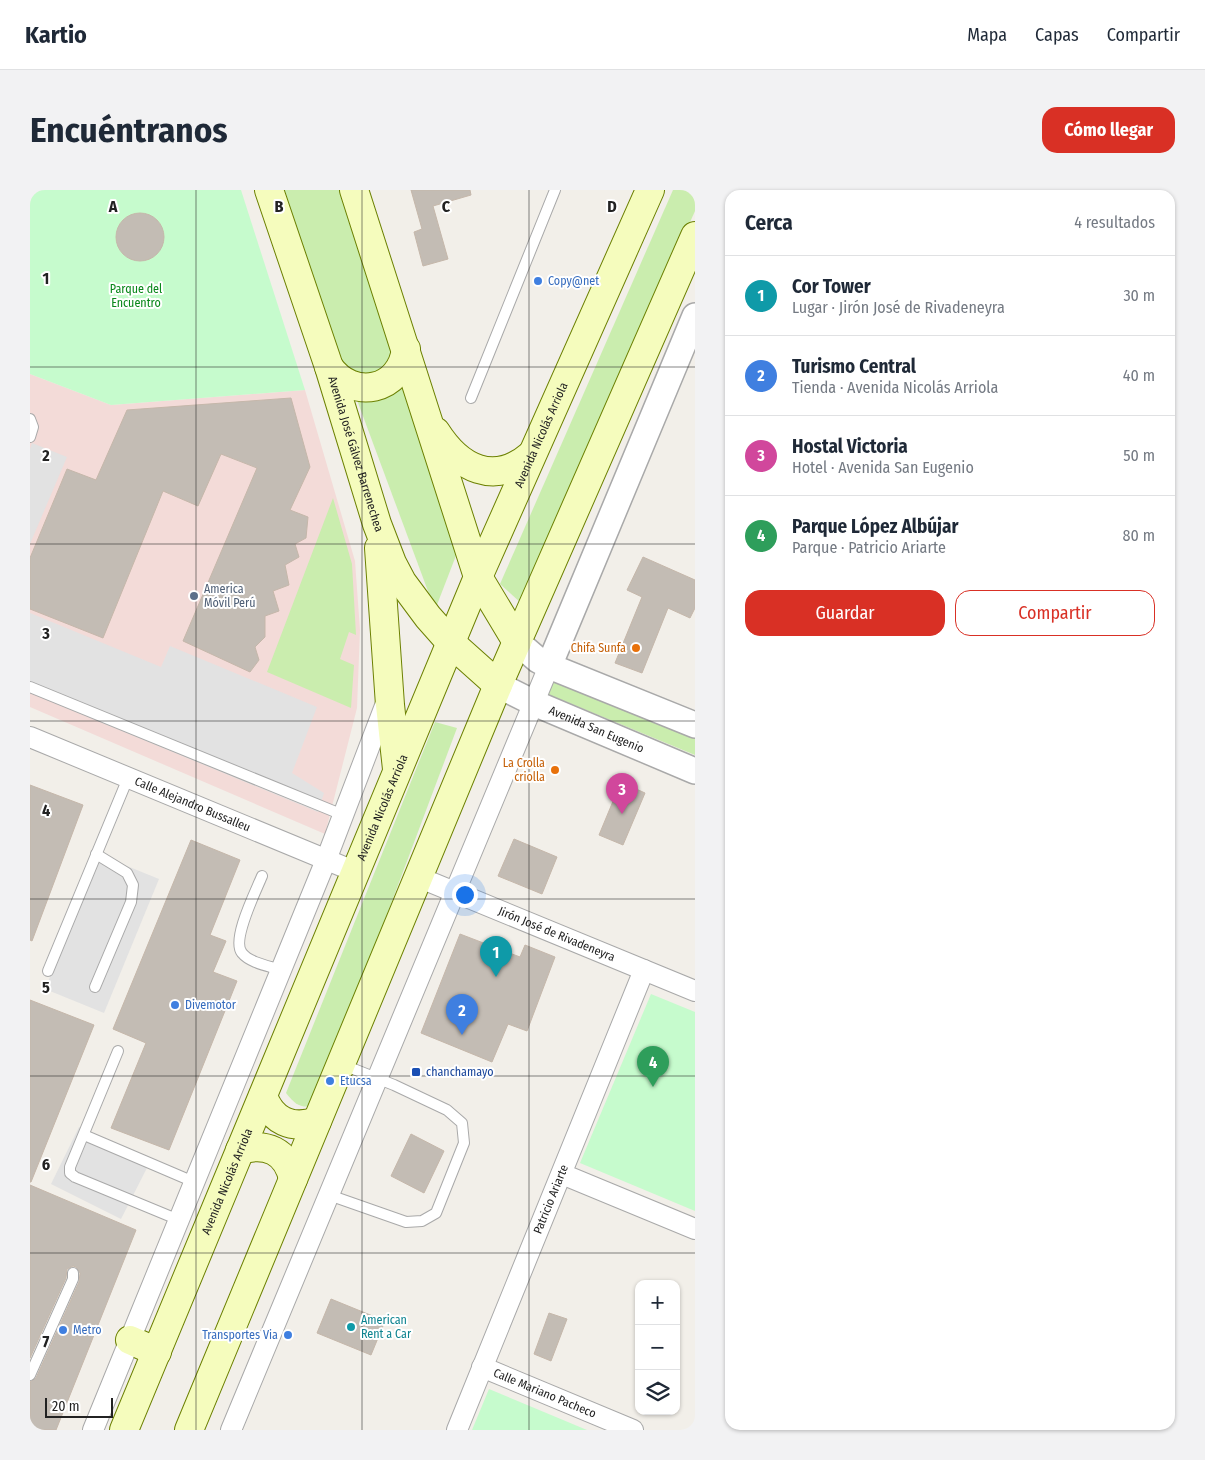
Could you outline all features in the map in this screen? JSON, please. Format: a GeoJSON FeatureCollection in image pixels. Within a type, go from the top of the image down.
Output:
{"type":"FeatureCollection","features":[{"type":"Feature","properties":{"kind":"main road","name":"Avenida José Gálvez Barrenechea"},"geometry":{"type":"LineString","coordinates":[[269,190],[329,367],[377,524],[392,563],[402,582],[428,617],[451,643],[498,684]]}},
{"type":"Feature","properties":{"kind":"main road"},"geometry":{"type":"LineString","coordinates":[[354,190],[478,577],[517,642]]}},
{"type":"Feature","properties":{"kind":"main road","name":"Avenida Nicolás Arriola"},"geometry":{"type":"LineString","coordinates":[[124,1430],[478,577],[531,454],[650,190]]}},
{"type":"Feature","properties":{"kind":"main road"},"geometry":{"type":"LineString","coordinates":[[189,1430],[498,684],[695,236]]}},
{"type":"Feature","properties":{"kind":"main road"},"geometry":{"type":"LineString","coordinates":[[329,367],[345,383],[360,388],[375,387],[389,380],[399,370],[406,349]]}},
{"type":"Feature","properties":{"kind":"main road"},"geometry":{"type":"LineString","coordinates":[[427,418],[438,436],[454,454],[474,468],[488,472],[507,470],[524,461],[531,454]]}},
{"type":"Feature","properties":{"kind":"main road"},"geometry":{"type":"LineString","coordinates":[[377,524],[398,771]]}},
{"type":"Feature","properties":{"kind":"main road"},"geometry":{"type":"LineString","coordinates":[[263,1096],[271,1112],[285,1122],[302,1125],[317,1121]]}},
{"type":"Feature","properties":{"kind":"main road"},"geometry":{"type":"LineString","coordinates":[[240,1150],[262,1147],[272,1150],[286,1161],[291,1169],[293,1179]]}},
{"type":"Feature","properties":{"kind":"main road"},"geometry":{"type":"LineString","coordinates":[[130,1340],[157,1352]]}},
{"type":"Feature","properties":{"kind":"street"},"geometry":{"type":"LineString","coordinates":[[231,1430],[695,316]]}},
{"type":"Feature","properties":{"kind":"street"},"geometry":{"type":"LineString","coordinates":[[517,642],[548,666],[695,725]]}},
{"type":"Feature","properties":{"kind":"street","name":"Avenida San Eugenio"},"geometry":{"type":"LineString","coordinates":[[498,684],[534,703],[695,771]]}},
{"type":"Feature","properties":{"kind":"street"},"geometry":{"type":"LineString","coordinates":[[93,1430],[326,860],[390,694]]}},
{"type":"Feature","properties":{"kind":"street","name":"Calle Alejandro Bussalleu"},"geometry":{"type":"LineString","coordinates":[[30,737],[356,872]]}},
{"type":"Feature","properties":{"kind":"street","name":"Jirón José de Rivadeneyra"},"geometry":{"type":"LineString","coordinates":[[418,876],[695,991]]}},
{"type":"Feature","properties":{"kind":"street","name":"Patricio Ariarte"},"geometry":{"type":"LineString","coordinates":[[457,1430],[644,970]]}},
{"type":"Feature","properties":{"kind":"street"},"geometry":{"type":"LineString","coordinates":[[562,1174],[695,1229]]}},
{"type":"Feature","properties":{"kind":"street","name":"Calle Mariano Pacheco"},"geometry":{"type":"LineString","coordinates":[[482,1368],[633,1430]]}},
{"type":"Feature","properties":{"kind":"lane"},"geometry":{"type":"LineString","coordinates":[[471,398],[555,190]]}},
{"type":"Feature","properties":{"kind":"lane"},"geometry":{"type":"LineString","coordinates":[[30,420],[33,428],[30,437]]}},
{"type":"Feature","properties":{"kind":"lane"},"geometry":{"type":"LineString","coordinates":[[30,688],[343,815]]}},
{"type":"Feature","properties":{"kind":"lane"},"geometry":{"type":"LineString","coordinates":[[48,970],[128,778]]}},
{"type":"Feature","properties":{"kind":"lane"},"geometry":{"type":"LineString","coordinates":[[95,987],[131,902],[133,885],[127,873],[96,854]]}},
{"type":"Feature","properties":{"kind":"lane"},"geometry":{"type":"LineString","coordinates":[[262,876],[242,924],[239,944],[242,953],[250,959],[281,970]]}},
{"type":"Feature","properties":{"kind":"lane"},"geometry":{"type":"LineString","coordinates":[[118,1051],[70,1167],[70,1173],[75,1177],[179,1220]]}},
{"type":"Feature","properties":{"kind":"lane"},"geometry":{"type":"LineString","coordinates":[[329,1195],[406,1222],[422,1221],[436,1213],[464,1143],[462,1123],[447,1110],[340,1064]]}},
{"type":"Feature","properties":{"kind":"lane"},"geometry":{"type":"LineString","coordinates":[[84,1135],[194,1182]]}},
{"type":"Feature","properties":{"kind":"lane"},"geometry":{"type":"LineString","coordinates":[[30,1376],[73,1279],[73,1273]]}},
{"type":"Feature","properties":{"kind":"shaded area","name":"America Móvil Perú"},"geometry":{"type":"Polygon","coordinates":[[[30,374],[111,405],[305,390],[355,561],[360,630],[357,708],[325,834],[30,707],[30,374]]]}},
{"type":"Feature","properties":{"kind":"shaded area"},"geometry":{"type":"Polygon","coordinates":[[[32,443],[67,457],[30,544],[30,449],[32,443]]]}},
{"type":"Feature","properties":{"kind":"shaded area"},"geometry":{"type":"Polygon","coordinates":[[[30,613],[161,667],[170,646],[317,707],[292,773],[324,793],[318,812],[30,693],[30,613]]]}},
{"type":"Feature","properties":{"kind":"shaded area"},"geometry":{"type":"Polygon","coordinates":[[[100,855],[159,879],[104,1013],[45,989],[100,855]]]}},
{"type":"Feature","properties":{"kind":"shaded area"},"geometry":{"type":"Polygon","coordinates":[[[79,1127],[150,1162],[121,1219],[51,1184],[79,1127]]]}},
{"type":"Feature","properties":{"kind":"green space","name":"Parque del Encuentro"},"geometry":{"type":"Polygon","coordinates":[[[30,190],[241,190],[305,390],[111,405],[30,374],[30,190]]]}},
{"type":"Feature","properties":{"kind":"green space"},"geometry":{"type":"Polygon","coordinates":[[[279,190],[340,190],[457,553],[435,610],[279,190]]]}},
{"type":"Feature","properties":{"kind":"green space"},"geometry":{"type":"Polygon","coordinates":[[[673,190],[695,190],[695,211],[521,603],[500,584],[673,190]]]}},
{"type":"Feature","properties":{"kind":"green space"},"geometry":{"type":"Polygon","coordinates":[[[333,498],[352,564],[356,635],[349,632],[340,659],[354,665],[351,708],[267,672],[333,498]]]}},
{"type":"Feature","properties":{"kind":"green space"},"geometry":{"type":"Polygon","coordinates":[[[552,677],[695,736],[695,755],[545,693],[552,677]]]}},
{"type":"Feature","properties":{"kind":"green space"},"geometry":{"type":"Polygon","coordinates":[[[435,722],[457,728],[315,1106],[301,1106],[295,1103],[286,1093],[435,722]]]}},
{"type":"Feature","properties":{"kind":"green space"},"geometry":{"type":"Polygon","coordinates":[[[651,994],[695,1012],[695,1211],[580,1163],[651,994]]]}},
{"type":"Feature","properties":{"kind":"green space"},"geometry":{"type":"Polygon","coordinates":[[[489,1389],[587,1430],[472,1430],[489,1389]]]}},
{"type":"Feature","properties":{"kind":"building"},"geometry":{"type":"Polygon","coordinates":[[[411,190],[470,190],[471,195],[433,206],[448,259],[423,266],[414,232],[422,229],[411,190]]]}},
{"type":"Feature","properties":{"kind":"building"},"geometry":{"type":"Polygon","coordinates":[[[140,213],[149,215],[157,220],[162,228],[164,237],[162,246],[157,254],[149,259],[140,261],[131,259],[123,254],[118,246],[116,237],[118,228],[123,220],[131,215],[140,213]]]}},
{"type":"Feature","properties":{"kind":"building"},"geometry":{"type":"Polygon","coordinates":[[[291,398],[310,467],[290,510],[308,517],[306,538],[295,544],[299,557],[285,565],[289,585],[273,591],[279,611],[265,616],[265,637],[255,647],[259,660],[250,672],[183,641],[257,468],[221,454],[198,506],[163,491],[103,638],[30,609],[30,558],[67,469],[96,480],[127,410],[291,398]]]}},
{"type":"Feature","properties":{"kind":"building"},"geometry":{"type":"Polygon","coordinates":[[[643,557],[695,580],[695,608],[690,618],[668,608],[642,673],[615,663],[642,597],[627,590],[643,557]]]}},
{"type":"Feature","properties":{"kind":"building"},"geometry":{"type":"Polygon","coordinates":[[[621,782],[645,793],[623,845],[599,835],[621,782]]]}},
{"type":"Feature","properties":{"kind":"building"},"geometry":{"type":"Polygon","coordinates":[[[30,785],[83,805],[32,941],[30,940],[30,785]]]}},
{"type":"Feature","properties":{"kind":"building"},"geometry":{"type":"Polygon","coordinates":[[[514,839],[557,857],[542,894],[498,876],[514,839]]]}},
{"type":"Feature","properties":{"kind":"building","name":"Divemotor"},"geometry":{"type":"Polygon","coordinates":[[[191,840],[240,860],[210,935],[226,941],[213,972],[237,981],[169,1150],[111,1128],[146,1043],[113,1029],[191,840]]]}},
{"type":"Feature","properties":{"kind":"building"},"geometry":{"type":"Polygon","coordinates":[[[460,934],[520,957],[525,945],[555,957],[527,1031],[508,1024],[492,1062],[421,1033],[460,934]]]}},
{"type":"Feature","properties":{"kind":"building"},"geometry":{"type":"Polygon","coordinates":[[[30,1000],[94,1025],[31,1182],[30,1182],[30,1000]]]}},
{"type":"Feature","properties":{"kind":"building"},"geometry":{"type":"Polygon","coordinates":[[[411,1134],[444,1151],[424,1193],[391,1176],[411,1134]]]}},
{"type":"Feature","properties":{"kind":"building","name":"Metro"},"geometry":{"type":"Polygon","coordinates":[[[30,1185],[136,1230],[56,1430],[30,1430],[30,1382],[36,1378],[79,1282],[80,1273],[73,1266],[67,1269],[66,1278],[30,1358],[30,1185]]]}},
{"type":"Feature","properties":{"kind":"building","name":"American Rent a Car"},"geometry":{"type":"Polygon","coordinates":[[[331,1299],[385,1321],[371,1355],[317,1333],[331,1299]]]}},
{"type":"Feature","properties":{"kind":"building"},"geometry":{"type":"Polygon","coordinates":[[[549,1313],[567,1319],[551,1361],[534,1354],[549,1313]]]}},
{"type":"Feature","properties":{"kind":"place","name":"Copy@net"},"geometry":{"type":"Point","coordinates":[538,281]}},
{"type":"Feature","properties":{"kind":"place","name":"America Móvil Perú"},"geometry":{"type":"Point","coordinates":[194,596]}},
{"type":"Feature","properties":{"kind":"place","name":"Chifa Sunfa"},"geometry":{"type":"Point","coordinates":[636,648]}},
{"type":"Feature","properties":{"kind":"place","name":"La Crolla criolla"},"geometry":{"type":"Point","coordinates":[555,770]}},
{"type":"Feature","properties":{"kind":"place","name":"Hostal Victoria"},"geometry":{"type":"Point","coordinates":[622,814]}},
{"type":"Feature","properties":{"kind":"place","name":"Cor Tower"},"geometry":{"type":"Point","coordinates":[496,977]}},
{"type":"Feature","properties":{"kind":"place","name":"Divemotor"},"geometry":{"type":"Point","coordinates":[175,1005]}},
{"type":"Feature","properties":{"kind":"place","name":"Turismo Central"},"geometry":{"type":"Point","coordinates":[462,1035]}},
{"type":"Feature","properties":{"kind":"place","name":"chanchamayo"},"geometry":{"type":"Point","coordinates":[416,1072]}},
{"type":"Feature","properties":{"kind":"place","name":"Etucsa"},"geometry":{"type":"Point","coordinates":[330,1081]}},
{"type":"Feature","properties":{"kind":"place","name":"Parque López Albújar"},"geometry":{"type":"Point","coordinates":[653,1087]}},
{"type":"Feature","properties":{"kind":"place","name":"American Rent a Car"},"geometry":{"type":"Point","coordinates":[351,1327]}},
{"type":"Feature","properties":{"kind":"place","name":"Metro"},"geometry":{"type":"Point","coordinates":[63,1330]}},
{"type":"Feature","properties":{"kind":"place","name":"Transportes Via"},"geometry":{"type":"Point","coordinates":[288,1335]}}]}
